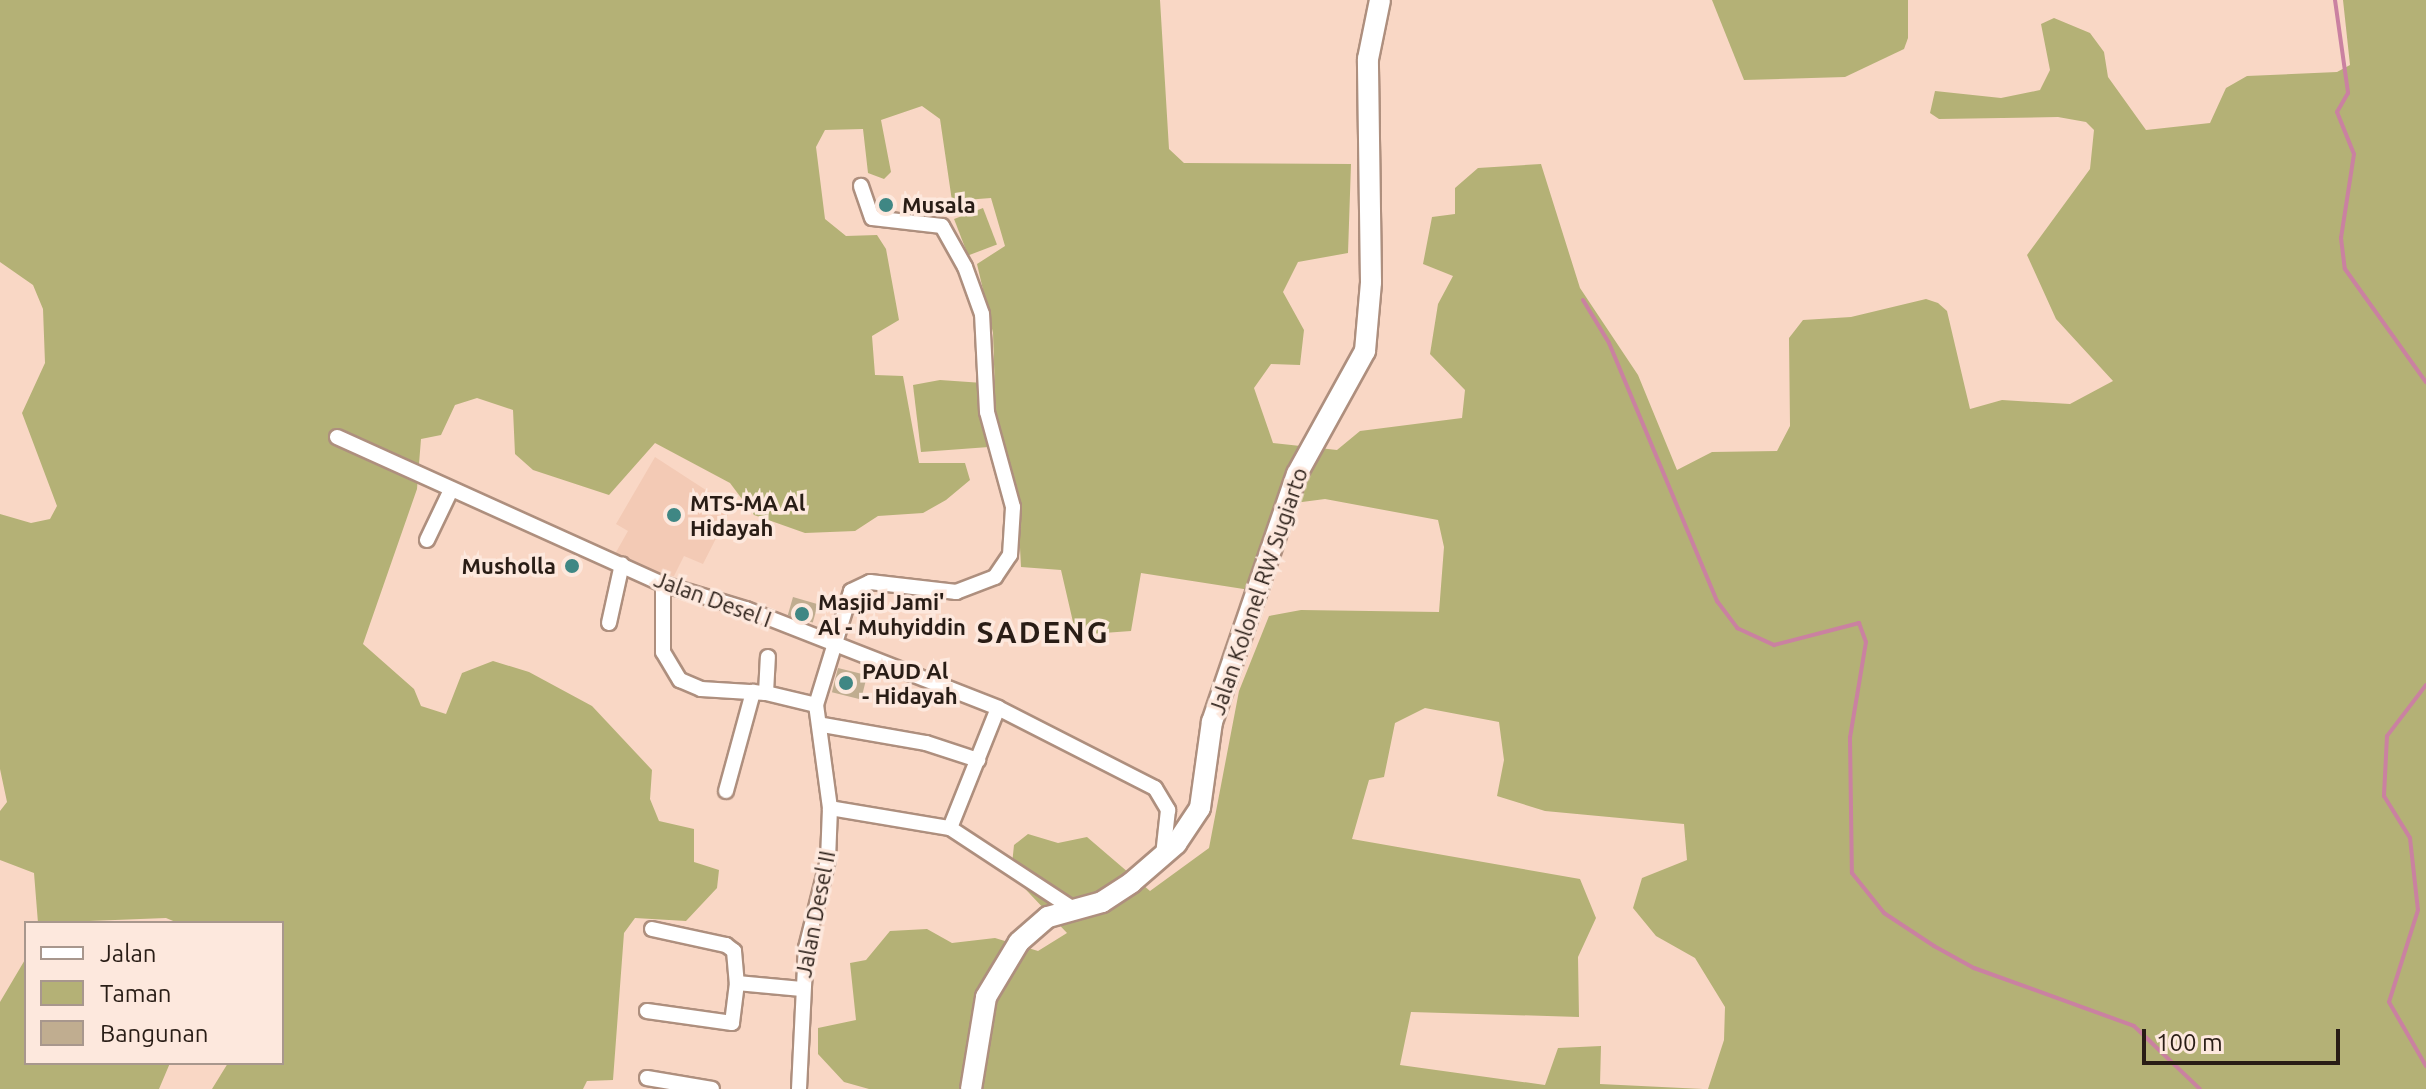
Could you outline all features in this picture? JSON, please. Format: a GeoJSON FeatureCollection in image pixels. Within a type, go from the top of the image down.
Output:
{"type":"FeatureCollection","features":[{"type":"Feature","properties":{"kind":"main road","name":"Jalan Kolonel RW Sugiarto"},"geometry":{"type":"LineString","coordinates":[[971,1089],[986,997],[1031,928],[1102,902],[1163,855],[1200,808],[1212,722],[1297,474],[1365,351],[1371,304],[1368,68],[1380,0]]}},
{"type":"Feature","properties":{"kind":"street"},"geometry":{"type":"LineString","coordinates":[[663,584],[660,637],[670,671],[701,689],[759,693],[816,705],[851,591],[862,583],[956,592],[995,577],[1010,555],[1013,507],[987,412],[982,314],[952,235],[929,220],[872,218],[861,186]]}},
{"type":"Feature","properties":{"kind":"street","name":"Jalan Desel I"},"geometry":{"type":"LineString","coordinates":[[337,437],[663,584],[746,609],[834,647],[998,708],[1155,788],[1168,810],[1163,855]]}},
{"type":"Feature","properties":{"kind":"street"},"geometry":{"type":"LineString","coordinates":[[427,540],[451,490]]}},
{"type":"Feature","properties":{"kind":"street"},"geometry":{"type":"LineString","coordinates":[[609,623],[622,564]]}},
{"type":"Feature","properties":{"kind":"street"},"geometry":{"type":"LineString","coordinates":[[726,791],[768,657]]}},
{"type":"Feature","properties":{"kind":"street","name":"Jalan Desel II"},"geometry":{"type":"LineString","coordinates":[[799,1089],[802,989],[828,860],[830,808],[823,725],[816,705]]}},
{"type":"Feature","properties":{"kind":"street"},"geometry":{"type":"LineString","coordinates":[[950,828],[998,708]]}},
{"type":"Feature","properties":{"kind":"street"},"geometry":{"type":"LineString","coordinates":[[823,725],[926,743],[978,760]]}},
{"type":"Feature","properties":{"kind":"street"},"geometry":{"type":"LineString","coordinates":[[830,808],[950,828],[1075,910]]}},
{"type":"Feature","properties":{"kind":"street"},"geometry":{"type":"LineString","coordinates":[[647,1011],[732,1023],[737,983],[734,951],[726,945],[652,929]]}},
{"type":"Feature","properties":{"kind":"street"},"geometry":{"type":"LineString","coordinates":[[737,983],[802,989]]}},
{"type":"Feature","properties":{"kind":"street"},"geometry":{"type":"LineString","coordinates":[[647,1078],[712,1089]]}},
{"type":"Feature","properties":{"kind":"shaded area","name":"MTS-MA Al Hidayah"},"geometry":{"type":"Polygon","coordinates":[[[655,457],[732,507],[703,564],[684,556],[671,582],[615,554],[628,531],[616,524],[655,457]]]}},
{"type":"Feature","properties":{"kind":"green space"},"geometry":{"type":"Polygon","coordinates":[[[0,0],[1160,0],[1169,149],[1184,163],[1351,164],[1348,253],[1298,262],[1283,292],[1304,330],[1300,365],[1271,364],[1254,388],[1273,443],[1337,450],[1360,431],[1462,418],[1465,390],[1430,354],[1438,304],[1453,276],[1423,264],[1432,217],[1455,214],[1455,188],[1478,168],[1541,164],[1580,288],[1638,375],[1677,470],[1712,452],[1777,451],[1790,426],[1789,338],[1803,320],[1851,317],[1926,299],[1938,303],[1947,311],[1970,409],[2002,400],[2070,404],[2113,381],[2056,319],[2027,255],[2090,169],[2094,130],[2086,122],[2058,117],[1939,119],[1930,113],[1935,91],[2001,98],[2040,90],[2050,70],[2041,24],[2054,18],[2090,33],[2104,52],[2108,77],[2146,130],[2210,123],[2226,88],[2247,76],[2337,72],[2350,65],[2343,0],[2426,0],[2426,1089],[1708,1089],[1724,1040],[1725,1007],[1695,958],[1656,936],[1633,908],[1642,878],[1687,860],[1684,824],[1545,811],[1497,796],[1504,760],[1499,722],[1425,708],[1395,723],[1384,777],[1369,780],[1352,839],[1580,879],[1596,918],[1578,957],[1579,1017],[1411,1012],[1400,1065],[1545,1085],[1558,1048],[1601,1046],[1600,1084],[1703,1089],[869,1089],[844,1082],[818,1054],[818,1028],[856,1020],[850,963],[866,960],[890,931],[927,929],[952,943],[995,938],[1038,951],[1067,933],[1011,874],[1014,845],[1028,834],[1058,843],[1087,837],[1150,891],[1209,848],[1239,691],[1269,616],[1301,610],[1439,612],[1444,547],[1438,520],[1325,499],[1279,505],[1250,590],[1141,573],[1131,631],[1076,635],[1061,570],[1021,567],[1017,489],[996,425],[993,333],[977,264],[1005,246],[991,198],[952,201],[940,119],[922,106],[881,120],[891,172],[884,179],[868,173],[863,129],[825,130],[816,147],[825,219],[846,236],[877,235],[886,249],[899,320],[872,336],[875,375],[903,376],[919,463],[965,463],[970,480],[946,500],[923,513],[878,516],[855,531],[805,533],[754,515],[730,483],[655,443],[609,495],[533,470],[515,454],[513,410],[477,398],[455,405],[441,435],[421,439],[417,489],[363,644],[414,689],[421,706],[446,714],[462,673],[493,661],[529,672],[592,706],[652,770],[650,799],[659,821],[694,829],[694,862],[719,870],[717,888],[686,921],[635,918],[624,933],[613,1080],[587,1081],[583,1089],[212,1089],[227,1065],[284,1065],[284,921],[173,921],[166,918],[38,921],[34,873],[0,860],[0,811],[7,802],[0,769],[0,514],[31,523],[50,519],[57,506],[22,413],[45,363],[43,309],[33,285],[0,262],[0,0]]]}},
{"type":"Feature","properties":{"kind":"green space"},"geometry":{"type":"Polygon","coordinates":[[[1712,0],[1908,0],[1908,38],[1904,49],[1845,77],[1744,80],[1712,0]]]}},
{"type":"Feature","properties":{"kind":"green space"},"geometry":{"type":"Polygon","coordinates":[[[983,208],[997,244],[968,256],[954,219],[983,208]]]}},
{"type":"Feature","properties":{"kind":"green space"},"geometry":{"type":"Polygon","coordinates":[[[940,380],[983,383],[989,447],[921,452],[913,385],[940,380]]]}},
{"type":"Feature","properties":{"kind":"green space"},"geometry":{"type":"Polygon","coordinates":[[[24,961],[24,1065],[169,1065],[159,1089],[0,1089],[0,1002],[24,961]]]}},
{"type":"Feature","properties":{"kind":"building","name":"Masjid Jami' Al - Muhyiddin"},"geometry":{"type":"Polygon","coordinates":[[[793,597],[818,604],[813,622],[788,615],[793,597]]]}},
{"type":"Feature","properties":{"kind":"building","name":"PAUD Al - Hidayah"},"geometry":{"type":"Polygon","coordinates":[[[838,668],[867,675],[861,700],[832,692],[838,668]]]}},
{"type":"Feature","properties":{"kind":"waterway"},"geometry":{"type":"LineString","coordinates":[[2335,0],[2348,93],[2337,112],[2354,154],[2341,238],[2345,269],[2426,382]]}},
{"type":"Feature","properties":{"kind":"waterway"},"geometry":{"type":"LineString","coordinates":[[1583,300],[1609,343],[1717,601],[1737,628],[1774,645],[1859,623],[1866,642],[1850,738],[1852,873],[1884,913],[1934,946],[1974,968],[2134,1026],[2200,1089]]}},
{"type":"Feature","properties":{"kind":"waterway"},"geometry":{"type":"LineString","coordinates":[[2426,685],[2387,736],[2384,796],[2410,838],[2418,910],[2389,1002],[2426,1066]]}},
{"type":"Feature","properties":{"kind":"place","name":"Musala"},"geometry":{"type":"Point","coordinates":[886,205]}},
{"type":"Feature","properties":{"kind":"place","name":"MTS-MA Al Hidayah"},"geometry":{"type":"Point","coordinates":[674,515]}},
{"type":"Feature","properties":{"kind":"place","name":"Musholla"},"geometry":{"type":"Point","coordinates":[572,566]}},
{"type":"Feature","properties":{"kind":"place","name":"Masjid Jami' Al - Muhyiddin"},"geometry":{"type":"Point","coordinates":[802,614]}},
{"type":"Feature","properties":{"kind":"place","name":"PAUD Al - Hidayah"},"geometry":{"type":"Point","coordinates":[846,683]}},
{"type":"Feature","properties":{"kind":"district","name":"SADENG"},"geometry":{"type":"Point","coordinates":[1043,632]}}]}
